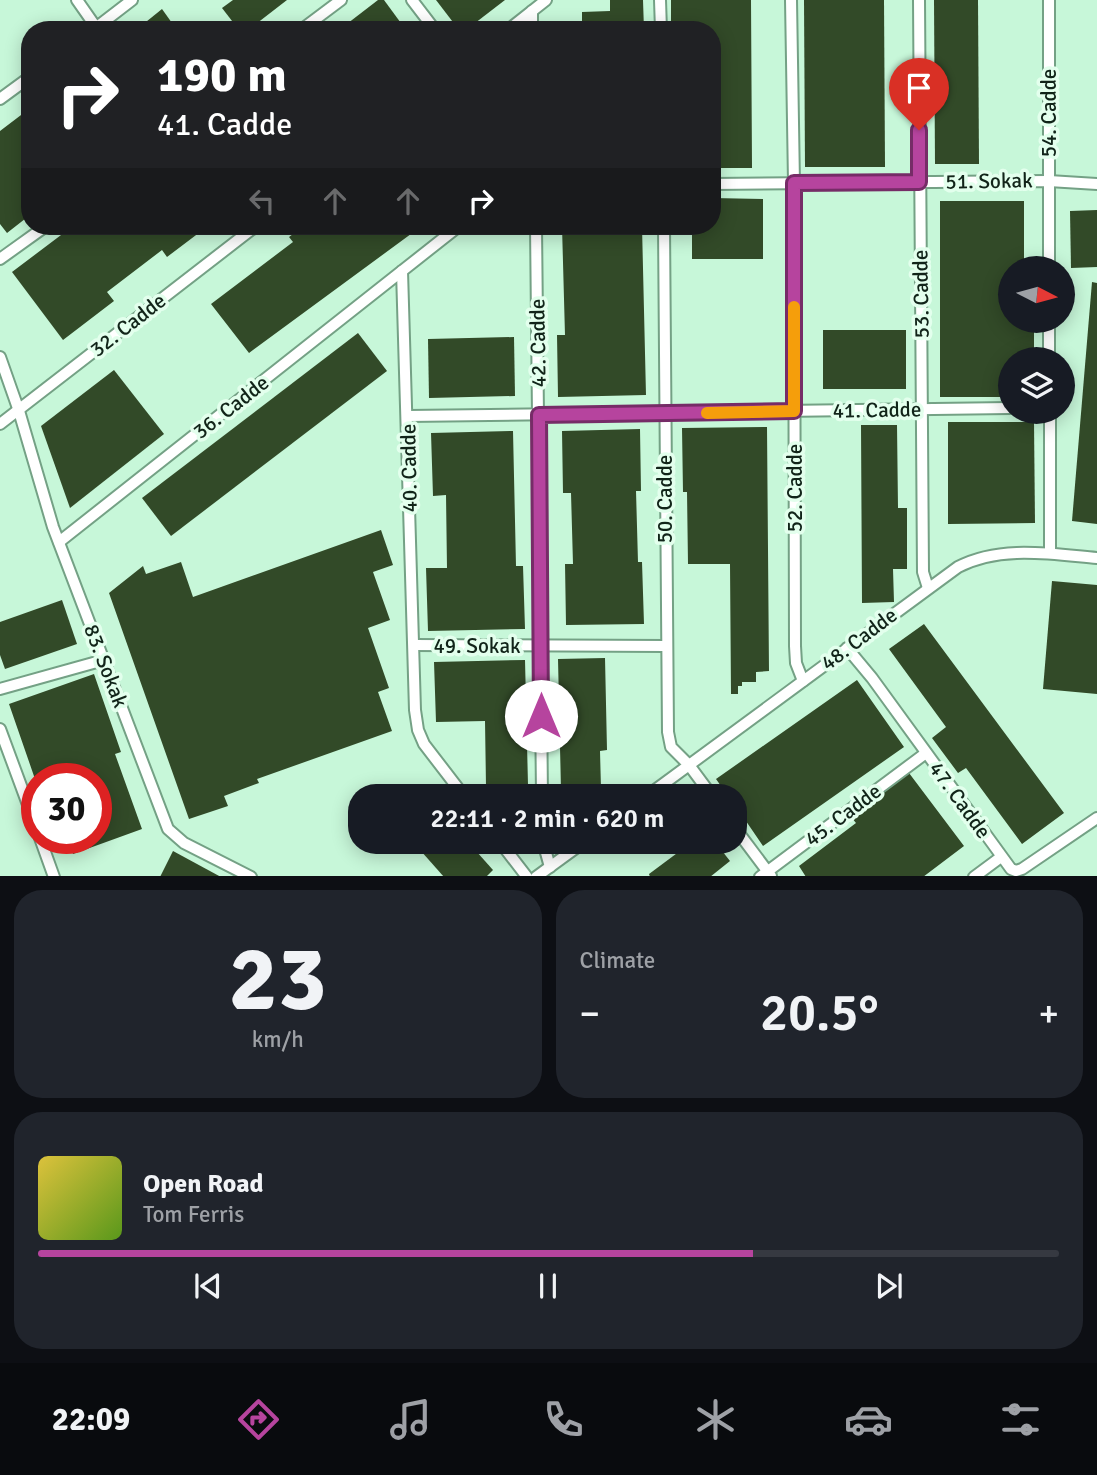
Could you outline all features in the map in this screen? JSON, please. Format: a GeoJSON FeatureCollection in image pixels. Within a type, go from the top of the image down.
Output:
{"type":"FeatureCollection","features":[{"type":"Feature","properties":{"kind":"street"},"geometry":{"type":"LineString","coordinates":[[77,0],[90,21]]}},
{"type":"Feature","properties":{"kind":"street"},"geometry":{"type":"LineString","coordinates":[[105,21],[132,0]]}},
{"type":"Feature","properties":{"kind":"street"},"geometry":{"type":"LineString","coordinates":[[313,21],[341,0]]}},
{"type":"Feature","properties":{"kind":"street"},"geometry":{"type":"LineString","coordinates":[[412,0],[428,21]]}},
{"type":"Feature","properties":{"kind":"street"},"geometry":{"type":"LineString","coordinates":[[519,21],[546,0]]}},
{"type":"Feature","properties":{"kind":"street"},"geometry":{"type":"LineString","coordinates":[[660,0],[661,21]]}},
{"type":"Feature","properties":{"kind":"street","name":"52. Cadde"},"geometry":{"type":"LineString","coordinates":[[791,0],[795,646],[796,663],[803,681]]}},
{"type":"Feature","properties":{"kind":"street","name":"53. Cadde"},"geometry":{"type":"LineString","coordinates":[[919,0],[923,572],[928,588]]}},
{"type":"Feature","properties":{"kind":"street","name":"54. Cadde"},"geometry":{"type":"LineString","coordinates":[[1049,0],[1049,256]]}},
{"type":"Feature","properties":{"kind":"street"},"geometry":{"type":"LineString","coordinates":[[532,11],[532,21]]}},
{"type":"Feature","properties":{"kind":"street"},"geometry":{"type":"LineString","coordinates":[[0,99],[21,84]]}},
{"type":"Feature","properties":{"kind":"street","name":"51. Sokak"},"geometry":{"type":"LineString","coordinates":[[721,184],[1049,181],[1097,184]]}},
{"type":"Feature","properties":{"kind":"street"},"geometry":{"type":"LineString","coordinates":[[0,259],[33,235]]}},
{"type":"Feature","properties":{"kind":"street","name":"32. Cadde"},"geometry":{"type":"LineString","coordinates":[[0,424],[243,235]]}},
{"type":"Feature","properties":{"kind":"street"},"geometry":{"type":"LineString","coordinates":[[402,271],[448,235]]}},
{"type":"Feature","properties":{"kind":"street","name":"42. Cadde"},"geometry":{"type":"LineString","coordinates":[[536,235],[542,784]]}},
{"type":"Feature","properties":{"kind":"street","name":"50. Cadde"},"geometry":{"type":"LineString","coordinates":[[664,235],[669,742],[676,754],[689,765],[703,784]]}},
{"type":"Feature","properties":{"kind":"street","name":"40. Cadde"},"geometry":{"type":"LineString","coordinates":[[402,271],[415,710],[420,737],[455,784]]}},
{"type":"Feature","properties":{"kind":"street","name":"36. Cadde"},"geometry":{"type":"LineString","coordinates":[[59,542],[402,271]]}},
{"type":"Feature","properties":{"kind":"street","name":"83. Sokak"},"geometry":{"type":"LineString","coordinates":[[0,357],[59,542],[168,829],[184,843],[249,876]]}},
{"type":"Feature","properties":{"kind":"street","name":"41. Cadde"},"geometry":{"type":"LineString","coordinates":[[408,416],[998,408]]}},
{"type":"Feature","properties":{"kind":"street"},"geometry":{"type":"LineString","coordinates":[[1050,424],[1050,553]]}},
{"type":"Feature","properties":{"kind":"street","name":"48. Cadde"},"geometry":{"type":"LineString","coordinates":[[663,784],[958,567],[979,558],[1024,553],[1097,558]]}},
{"type":"Feature","properties":{"kind":"street","name":"49. Sokak"},"geometry":{"type":"LineString","coordinates":[[414,645],[666,646]]}},
{"type":"Feature","properties":{"kind":"street","name":"47. Cadde"},"geometry":{"type":"LineString","coordinates":[[847,648],[1010,869],[1022,869],[1097,818]]}},
{"type":"Feature","properties":{"kind":"street"},"geometry":{"type":"LineString","coordinates":[[0,689],[104,660]]}},
{"type":"Feature","properties":{"kind":"street"},"geometry":{"type":"LineString","coordinates":[[0,729],[21,786]]}},
{"type":"Feature","properties":{"kind":"street","name":"45. Cadde"},"geometry":{"type":"LineString","coordinates":[[766,875],[926,753]]}},
{"type":"Feature","properties":{"kind":"street"},"geometry":{"type":"LineString","coordinates":[[747,846],[766,875]]}},
{"type":"Feature","properties":{"kind":"street"},"geometry":{"type":"LineString","coordinates":[[46,854],[54,876]]}},
{"type":"Feature","properties":{"kind":"street"},"geometry":{"type":"LineString","coordinates":[[509,854],[526,876]]}},
{"type":"Feature","properties":{"kind":"street"},"geometry":{"type":"LineString","coordinates":[[546,854],[550,867]]}},
{"type":"Feature","properties":{"kind":"street"},"geometry":{"type":"LineString","coordinates":[[537,876],[568,854]]}},
{"type":"Feature","properties":{"kind":"street"},"geometry":{"type":"LineString","coordinates":[[975,876],[1001,857]]}},
{"type":"Feature","properties":{"kind":"building"},"geometry":{"type":"Polygon","coordinates":[[[233,0],[287,0],[260,21],[232,21],[222,8],[233,0]]]}},
{"type":"Feature","properties":{"kind":"building"},"geometry":{"type":"Polygon","coordinates":[[[378,0],[384,0],[399,21],[351,21],[378,0]]]}},
{"type":"Feature","properties":{"kind":"building"},"geometry":{"type":"Polygon","coordinates":[[[436,0],[505,0],[478,21],[452,21],[436,0]]]}},
{"type":"Feature","properties":{"kind":"building"},"geometry":{"type":"Polygon","coordinates":[[[610,0],[643,0],[644,21],[582,21],[582,12],[610,11],[610,0]]]}},
{"type":"Feature","properties":{"kind":"building"},"geometry":{"type":"Polygon","coordinates":[[[671,0],[751,0],[752,168],[721,168],[721,21],[671,21],[671,0]]]}},
{"type":"Feature","properties":{"kind":"building"},"geometry":{"type":"Polygon","coordinates":[[[804,0],[884,0],[885,167],[805,167],[804,0]]]}},
{"type":"Feature","properties":{"kind":"building"},"geometry":{"type":"Polygon","coordinates":[[[934,0],[978,0],[979,164],[935,164],[934,0]]]}},
{"type":"Feature","properties":{"kind":"building"},"geometry":{"type":"Polygon","coordinates":[[[162,9],[171,21],[147,21],[162,9]]]}},
{"type":"Feature","properties":{"kind":"building"},"geometry":{"type":"Polygon","coordinates":[[[21,115],[21,222],[7,233],[0,224],[0,131],[21,115]]]}},
{"type":"Feature","properties":{"kind":"building"},"geometry":{"type":"Polygon","coordinates":[[[721,198],[763,199],[763,259],[692,259],[692,235],[721,235],[721,198]]]}},
{"type":"Feature","properties":{"kind":"building"},"geometry":{"type":"Polygon","coordinates":[[[940,201],[1024,201],[1024,256],[998,256],[998,333],[1034,333],[1034,347],[998,347],[998,397],[940,397],[940,201]]]}},
{"type":"Feature","properties":{"kind":"building"},"geometry":{"type":"Polygon","coordinates":[[[1097,210],[1097,267],[1075,268],[1075,256],[1071,256],[1070,211],[1097,210]]]}},
{"type":"Feature","properties":{"kind":"building"},"geometry":{"type":"Polygon","coordinates":[[[61,235],[196,235],[167,257],[162,250],[107,292],[114,301],[63,340],[12,272],[61,235]]]}},
{"type":"Feature","properties":{"kind":"building"},"geometry":{"type":"Polygon","coordinates":[[[410,235],[249,353],[211,304],[293,242],[289,237],[410,235]]]}},
{"type":"Feature","properties":{"kind":"building"},"geometry":{"type":"Polygon","coordinates":[[[562,235],[642,235],[646,395],[558,397],[557,335],[565,335],[562,235]]]}},
{"type":"Feature","properties":{"kind":"building"},"geometry":{"type":"Polygon","coordinates":[[[1092,282],[1097,283],[1097,524],[1072,521],[1092,282]]]}},
{"type":"Feature","properties":{"kind":"building"},"geometry":{"type":"Polygon","coordinates":[[[823,330],[906,330],[906,389],[823,389],[823,330]]]}},
{"type":"Feature","properties":{"kind":"building"},"geometry":{"type":"Polygon","coordinates":[[[358,333],[387,371],[171,536],[142,498],[358,333]]]}},
{"type":"Feature","properties":{"kind":"building"},"geometry":{"type":"Polygon","coordinates":[[[514,337],[515,396],[429,398],[428,339],[514,337]]]}},
{"type":"Feature","properties":{"kind":"building"},"geometry":{"type":"Polygon","coordinates":[[[114,370],[164,434],[70,508],[41,426],[114,370]]]}},
{"type":"Feature","properties":{"kind":"building"},"geometry":{"type":"Polygon","coordinates":[[[948,422],[1034,424],[1035,523],[948,524],[948,422]]]}},
{"type":"Feature","properties":{"kind":"building"},"geometry":{"type":"Polygon","coordinates":[[[861,425],[897,425],[898,508],[907,508],[907,569],[893,569],[894,602],[862,603],[861,425]]]}},
{"type":"Feature","properties":{"kind":"building"},"geometry":{"type":"Polygon","coordinates":[[[767,427],[769,671],[756,672],[756,682],[742,682],[742,686],[738,686],[738,694],[731,694],[730,564],[688,564],[687,492],[683,492],[682,428],[767,427]]]}},
{"type":"Feature","properties":{"kind":"building"},"geometry":{"type":"Polygon","coordinates":[[[640,429],[641,491],[636,491],[638,562],[642,562],[644,624],[566,625],[565,564],[573,564],[571,493],[563,493],[562,431],[640,429]]]}},
{"type":"Feature","properties":{"kind":"building"},"geometry":{"type":"Polygon","coordinates":[[[513,431],[516,566],[523,566],[525,629],[428,631],[426,568],[447,568],[446,495],[433,496],[431,433],[513,431]]]}},
{"type":"Feature","properties":{"kind":"building"},"geometry":{"type":"Polygon","coordinates":[[[381,530],[393,565],[373,572],[390,620],[368,628],[389,688],[378,692],[392,731],[257,779],[259,783],[224,796],[228,806],[189,819],[109,593],[143,566],[146,574],[181,562],[193,597],[381,530]]]}},
{"type":"Feature","properties":{"kind":"building"},"geometry":{"type":"Polygon","coordinates":[[[1052,581],[1097,585],[1097,694],[1043,689],[1052,581]]]}},
{"type":"Feature","properties":{"kind":"building"},"geometry":{"type":"Polygon","coordinates":[[[62,600],[77,644],[5,669],[0,655],[0,622],[62,600]]]}},
{"type":"Feature","properties":{"kind":"building"},"geometry":{"type":"Polygon","coordinates":[[[924,624],[1064,813],[1022,844],[966,768],[958,773],[932,738],[946,727],[889,649],[924,624]]]}},
{"type":"Feature","properties":{"kind":"building"},"geometry":{"type":"Polygon","coordinates":[[[605,658],[607,750],[600,751],[601,784],[561,784],[558,659],[605,658]]]}},
{"type":"Feature","properties":{"kind":"building"},"geometry":{"type":"Polygon","coordinates":[[[525,660],[528,784],[486,784],[485,721],[436,722],[434,662],[525,660]]]}},
{"type":"Feature","properties":{"kind":"building"},"geometry":{"type":"Polygon","coordinates":[[[94,674],[121,752],[115,754],[142,829],[112,840],[112,763],[29,763],[9,704],[94,674]]]}},
{"type":"Feature","properties":{"kind":"building"},"geometry":{"type":"Polygon","coordinates":[[[857,680],[904,747],[763,846],[747,823],[747,784],[720,784],[716,779],[857,680]]]}},
{"type":"Feature","properties":{"kind":"building"},"geometry":{"type":"Polygon","coordinates":[[[909,773],[964,846],[924,876],[805,876],[799,866],[856,823],[851,817],[909,773]]]}},
{"type":"Feature","properties":{"kind":"building"},"geometry":{"type":"Polygon","coordinates":[[[173,851],[219,876],[160,876],[173,851]]]}},
{"type":"Feature","properties":{"kind":"building"},"geometry":{"type":"Polygon","coordinates":[[[424,854],[479,854],[493,870],[487,876],[443,876],[424,854]]]}},
{"type":"Feature","properties":{"kind":"building"},"geometry":{"type":"Polygon","coordinates":[[[676,854],[724,854],[730,861],[711,876],[650,876],[676,854]]]}},
{"type":"Feature","properties":{"kind":"slow traffic"},"geometry":{"type":"LineString","coordinates":[[707,413],[794,411],[794,307]]}},
{"type":"Feature","properties":{"kind":"route"},"geometry":{"type":"LineString","coordinates":[[541,716],[539,415],[794,411],[794,183],[919,182],[919,130]]}}]}
